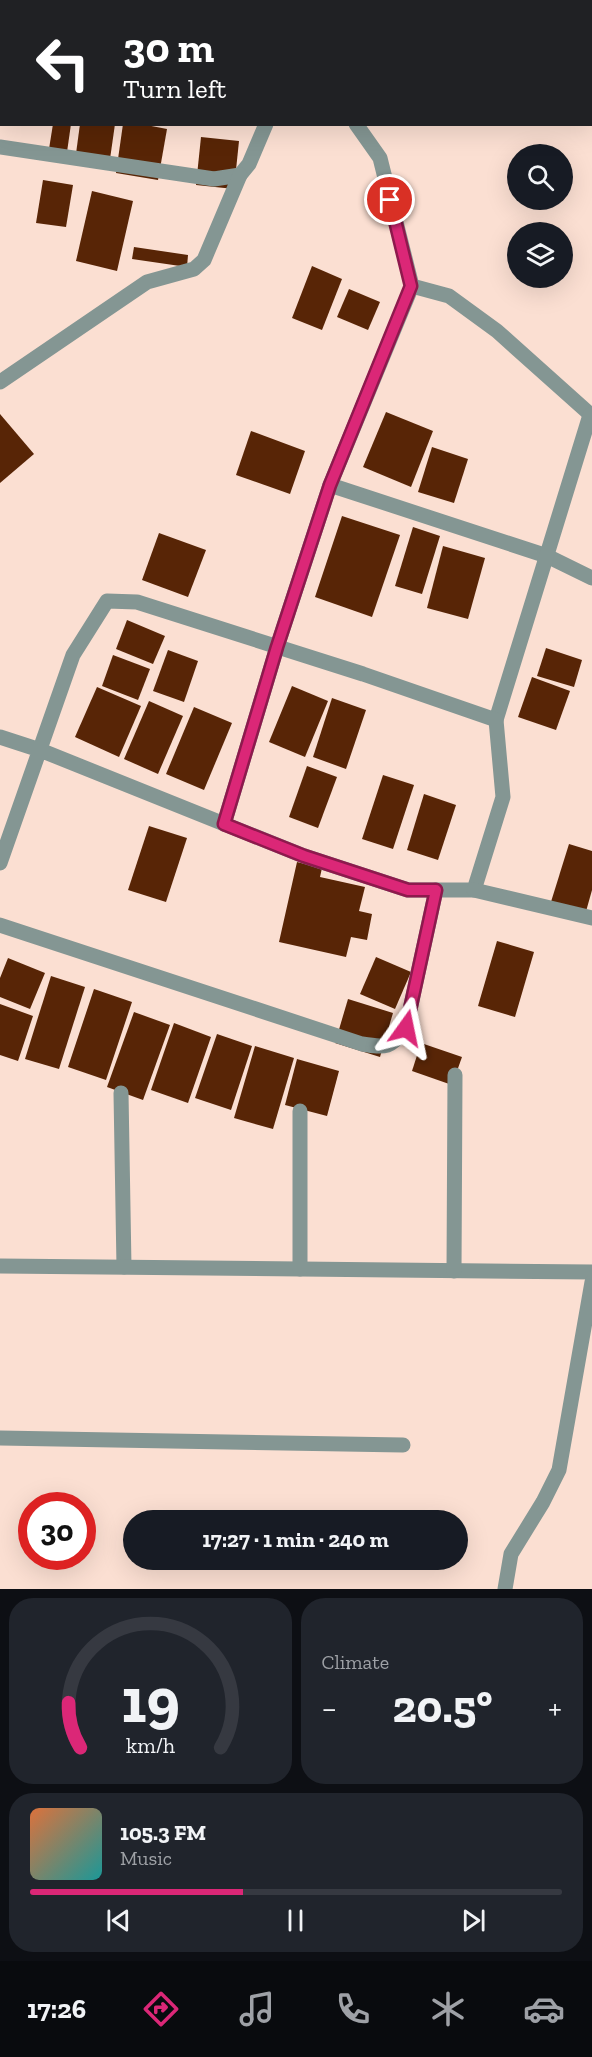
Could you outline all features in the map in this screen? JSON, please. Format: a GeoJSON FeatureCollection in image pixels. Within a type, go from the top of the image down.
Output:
{"type":"FeatureCollection","features":[{"type":"Feature","properties":{"kind":"street"},"geometry":{"type":"LineString","coordinates":[[0,381],[147,282],[194,270],[204,260],[240,175],[249,164],[265,126]]}},
{"type":"Feature","properties":{"kind":"street"},"geometry":{"type":"LineString","coordinates":[[224,824],[277,647],[330,485],[411,286],[380,158],[357,126]]}},
{"type":"Feature","properties":{"kind":"street"},"geometry":{"type":"LineString","coordinates":[[0,147],[214,179],[240,175]]}},
{"type":"Feature","properties":{"kind":"street"},"geometry":{"type":"LineString","coordinates":[[411,286],[449,296],[497,331],[591,415],[496,720],[502,797],[474,890]]}},
{"type":"Feature","properties":{"kind":"street"},"geometry":{"type":"LineString","coordinates":[[330,485],[547,556],[592,578]]}},
{"type":"Feature","properties":{"kind":"street"},"geometry":{"type":"LineString","coordinates":[[0,863],[73,656],[107,601],[137,602],[496,720]]}},
{"type":"Feature","properties":{"kind":"street"},"geometry":{"type":"LineString","coordinates":[[0,737],[40,750],[304,856],[408,890],[474,890],[592,918]]}},
{"type":"Feature","properties":{"kind":"street"},"geometry":{"type":"LineString","coordinates":[[0,925],[362,1044],[382,1047],[395,1043],[406,1028],[436,890]]}},
{"type":"Feature","properties":{"kind":"street"},"geometry":{"type":"LineString","coordinates":[[454,1271],[455,1075]]}},
{"type":"Feature","properties":{"kind":"street"},"geometry":{"type":"LineString","coordinates":[[121,1093],[124,1267]]}},
{"type":"Feature","properties":{"kind":"street"},"geometry":{"type":"LineString","coordinates":[[300,1111],[300,1269]]}},
{"type":"Feature","properties":{"kind":"street"},"geometry":{"type":"LineString","coordinates":[[0,1266],[592,1272]]}},
{"type":"Feature","properties":{"kind":"street"},"geometry":{"type":"LineString","coordinates":[[505,1589],[511,1554],[543,1502],[559,1470],[592,1282]]}},
{"type":"Feature","properties":{"kind":"street"},"geometry":{"type":"LineString","coordinates":[[0,1438],[403,1445]]}},
{"type":"Feature","properties":{"kind":"building"},"geometry":{"type":"Polygon","coordinates":[[[53,126],[71,126],[67,152],[49,149],[53,126]]]}},
{"type":"Feature","properties":{"kind":"building"},"geometry":{"type":"Polygon","coordinates":[[[80,126],[115,126],[109,166],[75,161],[80,126]]]}},
{"type":"Feature","properties":{"kind":"building"},"geometry":{"type":"Polygon","coordinates":[[[123,126],[151,126],[167,129],[158,180],[116,173],[123,126]]]}},
{"type":"Feature","properties":{"kind":"building"},"geometry":{"type":"Polygon","coordinates":[[[201,137],[239,141],[234,189],[196,185],[201,137]]]}},
{"type":"Feature","properties":{"kind":"building"},"geometry":{"type":"Polygon","coordinates":[[[43,180],[73,185],[66,227],[36,223],[43,180]]]}},
{"type":"Feature","properties":{"kind":"building"},"geometry":{"type":"Polygon","coordinates":[[[92,191],[133,201],[117,271],[76,261],[92,191]]]}},
{"type":"Feature","properties":{"kind":"building"},"geometry":{"type":"Polygon","coordinates":[[[134,247],[188,255],[187,267],[132,259],[134,247]]]}},
{"type":"Feature","properties":{"kind":"building"},"geometry":{"type":"Polygon","coordinates":[[[312,266],[342,279],[322,330],[292,318],[312,266]]]}},
{"type":"Feature","properties":{"kind":"building"},"geometry":{"type":"Polygon","coordinates":[[[349,289],[380,302],[368,330],[337,317],[349,289]]]}},
{"type":"Feature","properties":{"kind":"building"},"geometry":{"type":"Polygon","coordinates":[[[386,412],[433,431],[411,487],[363,467],[386,412]]]}},
{"type":"Feature","properties":{"kind":"building"},"geometry":{"type":"Polygon","coordinates":[[[0,414],[34,454],[0,483],[0,414]]]}},
{"type":"Feature","properties":{"kind":"building"},"geometry":{"type":"Polygon","coordinates":[[[251,431],[305,451],[290,494],[236,475],[251,431]]]}},
{"type":"Feature","properties":{"kind":"building"},"geometry":{"type":"Polygon","coordinates":[[[432,447],[468,459],[454,503],[418,492],[432,447]]]}},
{"type":"Feature","properties":{"kind":"building"},"geometry":{"type":"Polygon","coordinates":[[[342,516],[400,535],[372,617],[315,597],[342,516]]]}},
{"type":"Feature","properties":{"kind":"building"},"geometry":{"type":"Polygon","coordinates":[[[413,527],[440,536],[422,594],[395,586],[413,527]]]}},
{"type":"Feature","properties":{"kind":"building"},"geometry":{"type":"Polygon","coordinates":[[[159,533],[206,550],[188,597],[142,580],[159,533]]]}},
{"type":"Feature","properties":{"kind":"building"},"geometry":{"type":"Polygon","coordinates":[[[443,546],[485,558],[468,619],[427,608],[443,546]]]}},
{"type":"Feature","properties":{"kind":"building"},"geometry":{"type":"Polygon","coordinates":[[[127,620],[165,636],[153,664],[116,649],[127,620]]]}},
{"type":"Feature","properties":{"kind":"building"},"geometry":{"type":"Polygon","coordinates":[[[546,648],[582,660],[574,687],[537,676],[546,648]]]}},
{"type":"Feature","properties":{"kind":"building"},"geometry":{"type":"Polygon","coordinates":[[[168,650],[198,661],[184,702],[153,691],[168,650]]]}},
{"type":"Feature","properties":{"kind":"building"},"geometry":{"type":"Polygon","coordinates":[[[113,655],[150,669],[138,700],[102,686],[113,655]]]}},
{"type":"Feature","properties":{"kind":"building"},"geometry":{"type":"Polygon","coordinates":[[[532,677],[570,691],[556,730],[518,717],[532,677]]]}},
{"type":"Feature","properties":{"kind":"building"},"geometry":{"type":"Polygon","coordinates":[[[292,686],[328,701],[305,757],[269,742],[292,686]]]}},
{"type":"Feature","properties":{"kind":"building"},"geometry":{"type":"Polygon","coordinates":[[[97,687],[141,706],[119,757],[75,737],[97,687]]]}},
{"type":"Feature","properties":{"kind":"building"},"geometry":{"type":"Polygon","coordinates":[[[332,698],[366,710],[346,769],[313,757],[332,698]]]}},
{"type":"Feature","properties":{"kind":"building"},"geometry":{"type":"Polygon","coordinates":[[[149,701],[183,716],[158,774],[124,759],[149,701]]]}},
{"type":"Feature","properties":{"kind":"building"},"geometry":{"type":"Polygon","coordinates":[[[194,707],[232,723],[204,790],[166,774],[194,707]]]}},
{"type":"Feature","properties":{"kind":"building"},"geometry":{"type":"Polygon","coordinates":[[[307,766],[337,777],[318,828],[289,817],[307,766]]]}},
{"type":"Feature","properties":{"kind":"building"},"geometry":{"type":"Polygon","coordinates":[[[383,775],[414,785],[393,849],[362,839],[383,775]]]}},
{"type":"Feature","properties":{"kind":"building"},"geometry":{"type":"Polygon","coordinates":[[[424,794],[456,805],[438,860],[407,850],[424,794]]]}},
{"type":"Feature","properties":{"kind":"building"},"geometry":{"type":"Polygon","coordinates":[[[149,826],[187,838],[166,902],[128,890],[149,826]]]}},
{"type":"Feature","properties":{"kind":"building"},"geometry":{"type":"Polygon","coordinates":[[[569,844],[592,851],[592,890],[585,915],[550,905],[569,844]]]}},
{"type":"Feature","properties":{"kind":"building"},"geometry":{"type":"Polygon","coordinates":[[[297,862],[322,868],[320,877],[365,887],[359,911],[372,914],[367,940],[351,937],[346,957],[279,942],[297,862]]]}},
{"type":"Feature","properties":{"kind":"building"},"geometry":{"type":"Polygon","coordinates":[[[497,941],[534,952],[515,1017],[478,1006],[497,941]]]}},
{"type":"Feature","properties":{"kind":"building"},"geometry":{"type":"Polygon","coordinates":[[[376,957],[411,972],[395,1009],[360,994],[376,957]]]}},
{"type":"Feature","properties":{"kind":"building"},"geometry":{"type":"Polygon","coordinates":[[[8,958],[45,973],[30,1009],[0,997],[0,978],[8,958]]]}},
{"type":"Feature","properties":{"kind":"building"},"geometry":{"type":"Polygon","coordinates":[[[51,976],[85,987],[59,1069],[25,1059],[51,976]]]}},
{"type":"Feature","properties":{"kind":"building"},"geometry":{"type":"Polygon","coordinates":[[[94,989],[132,1002],[106,1080],[68,1067],[94,989]]]}},
{"type":"Feature","properties":{"kind":"building"},"geometry":{"type":"Polygon","coordinates":[[[348,999],[393,1013],[380,1057],[335,1043],[348,999]]]}},
{"type":"Feature","properties":{"kind":"building"},"geometry":{"type":"Polygon","coordinates":[[[0,1004],[33,1016],[18,1061],[0,1055],[0,1004]]]}},
{"type":"Feature","properties":{"kind":"building"},"geometry":{"type":"Polygon","coordinates":[[[134,1012],[170,1025],[143,1100],[107,1087],[134,1012]]]}},
{"type":"Feature","properties":{"kind":"building"},"geometry":{"type":"Polygon","coordinates":[[[174,1023],[211,1037],[188,1103],[151,1090],[174,1023]]]}},
{"type":"Feature","properties":{"kind":"building"},"geometry":{"type":"Polygon","coordinates":[[[217,1034],[252,1046],[231,1110],[195,1098],[217,1034]]]}},
{"type":"Feature","properties":{"kind":"building"},"geometry":{"type":"Polygon","coordinates":[[[421,1043],[462,1057],[452,1085],[412,1071],[421,1043]]]}},
{"type":"Feature","properties":{"kind":"building"},"geometry":{"type":"Polygon","coordinates":[[[255,1046],[294,1058],[273,1129],[234,1118],[255,1046]]]}},
{"type":"Feature","properties":{"kind":"building"},"geometry":{"type":"Polygon","coordinates":[[[297,1059],[339,1071],[327,1116],[285,1105],[297,1059]]]}},
{"type":"Feature","properties":{"kind":"route"},"geometry":{"type":"LineString","coordinates":[[390,200],[411,286],[330,485],[277,647],[224,824],[304,856],[408,890],[436,890],[406,1028]]}}]}
